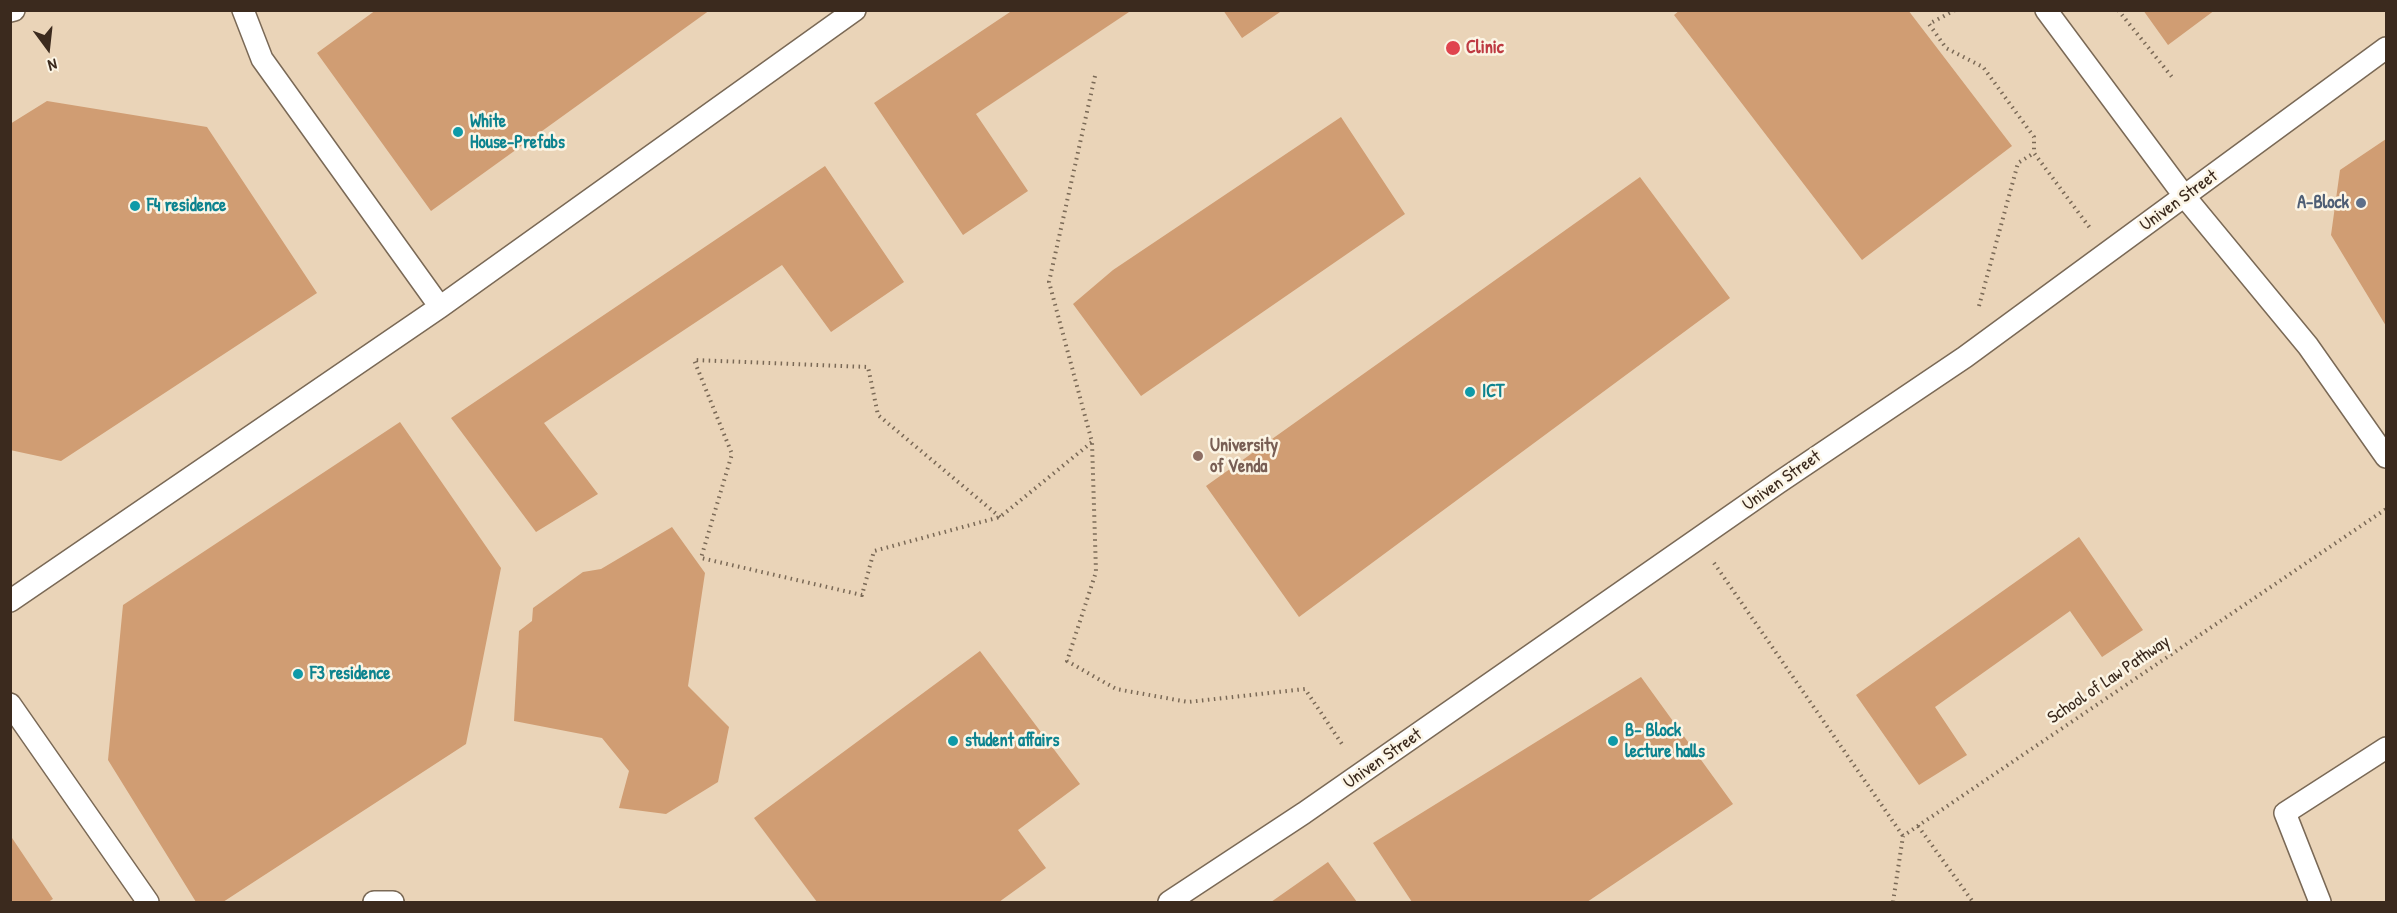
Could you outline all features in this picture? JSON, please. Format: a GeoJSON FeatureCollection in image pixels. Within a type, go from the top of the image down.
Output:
{"type":"FeatureCollection","features":[{"type":"Feature","properties":{"kind":"lane"},"geometry":{"type":"LineString","coordinates":[[243,10],[262,59],[440,307]]}},
{"type":"Feature","properties":{"kind":"lane"},"geometry":{"type":"LineString","coordinates":[[10,601],[440,307],[855,10]]}},
{"type":"Feature","properties":{"kind":"lane"},"geometry":{"type":"LineString","coordinates":[[2046,10],[2185,196],[2308,346],[2386,457]]}},
{"type":"Feature","properties":{"kind":"lane","name":"Univen Street"},"geometry":{"type":"LineString","coordinates":[[1168,903],[1362,773],[1778,483],[1965,357],[2386,48]]}},
{"type":"Feature","properties":{"kind":"lane"},"geometry":{"type":"LineString","coordinates":[[10,704],[148,903]]}},
{"type":"Feature","properties":{"kind":"lane"},"geometry":{"type":"LineString","coordinates":[[2320,903],[2285,813],[2386,748]]}},
{"type":"Feature","properties":{"kind":"lane"},"geometry":{"type":"LineString","coordinates":[[374,903],[393,903]]}},
{"type":"Feature","properties":{"kind":"path"},"geometry":{"type":"LineString","coordinates":[[1955,10],[1929,24],[1946,48],[1983,67],[2034,137],[2034,153],[2108,252]]}},
{"type":"Feature","properties":{"kind":"path"},"geometry":{"type":"LineString","coordinates":[[2118,10],[2172,77]]}},
{"type":"Feature","properties":{"kind":"path"},"geometry":{"type":"LineString","coordinates":[[1095,76],[1049,282],[1092,442],[1096,572],[1067,661],[1116,689],[1188,702],[1305,689],[1362,773]]}},
{"type":"Feature","properties":{"kind":"path"},"geometry":{"type":"LineString","coordinates":[[1965,357],[2018,163],[2034,153]]}},
{"type":"Feature","properties":{"kind":"path"},"geometry":{"type":"LineString","coordinates":[[1000,517],[878,415],[868,367],[694,360],[732,454],[701,558],[862,595],[874,551],[1000,517],[1092,442]]}},
{"type":"Feature","properties":{"kind":"path","name":"School of Law Pathway"},"geometry":{"type":"LineString","coordinates":[[1903,836],[2386,509]]}},
{"type":"Feature","properties":{"kind":"path"},"geometry":{"type":"LineString","coordinates":[[1699,540],[1903,836],[1893,903]]}},
{"type":"Feature","properties":{"kind":"path"},"geometry":{"type":"LineString","coordinates":[[1918,826],[1973,903]]}},
{"type":"Feature","properties":{"kind":"shaded area","name":"University of Venda"},"geometry":{"type":"Polygon","coordinates":[[[10,11],[2386,11],[2386,902],[11,902],[10,11]]]}},
{"type":"Feature","properties":{"kind":"building","name":"White House-Prefabs"},"geometry":{"type":"Polygon","coordinates":[[[376,10],[710,10],[431,211],[317,53],[376,10]]]}},
{"type":"Feature","properties":{"kind":"building"},"geometry":{"type":"Polygon","coordinates":[[[1013,10],[1132,10],[976,114],[1028,191],[963,235],[874,103],[1013,10]]]}},
{"type":"Feature","properties":{"kind":"building"},"geometry":{"type":"Polygon","coordinates":[[[1223,10],[1283,10],[1242,38],[1223,10]]]}},
{"type":"Feature","properties":{"kind":"building"},"geometry":{"type":"Polygon","coordinates":[[[1680,10],[1908,10],[2012,146],[1862,260],[1674,15],[1680,10]]]}},
{"type":"Feature","properties":{"kind":"building"},"geometry":{"type":"Polygon","coordinates":[[[2143,10],[2215,10],[2168,45],[2143,10]]]}},
{"type":"Feature","properties":{"kind":"building","name":"F4 residence"},"geometry":{"type":"Polygon","coordinates":[[[47,101],[207,127],[317,293],[61,461],[10,450],[10,124],[47,101]]]}},
{"type":"Feature","properties":{"kind":"building"},"geometry":{"type":"Polygon","coordinates":[[[1341,117],[1405,214],[1141,396],[1073,304],[1113,270],[1341,117]]]}},
{"type":"Feature","properties":{"kind":"building","name":"A-Block"},"geometry":{"type":"Polygon","coordinates":[[[2386,139],[2386,326],[2331,235],[2340,170],[2386,139]]]}},
{"type":"Feature","properties":{"kind":"building"},"geometry":{"type":"Polygon","coordinates":[[[825,166],[904,282],[831,332],[782,265],[544,423],[598,494],[536,532],[451,418],[825,166]]]}},
{"type":"Feature","properties":{"kind":"building","name":"ICT"},"geometry":{"type":"Polygon","coordinates":[[[1640,177],[1730,298],[1299,617],[1206,486],[1640,177]]]}},
{"type":"Feature","properties":{"kind":"building","name":"F3 residence"},"geometry":{"type":"Polygon","coordinates":[[[400,422],[501,568],[466,744],[223,902],[196,902],[108,760],[123,605],[400,422]]]}},
{"type":"Feature","properties":{"kind":"building"},"geometry":{"type":"Polygon","coordinates":[[[672,527],[705,573],[688,686],[729,727],[718,782],[666,814],[619,808],[629,771],[602,738],[514,721],[519,631],[532,621],[533,608],[583,572],[601,569],[672,527]]]}},
{"type":"Feature","properties":{"kind":"building"},"geometry":{"type":"Polygon","coordinates":[[[2079,537],[2143,630],[2102,657],[2070,611],[1935,707],[1967,755],[1919,785],[1856,695],[2079,537]]]}},
{"type":"Feature","properties":{"kind":"building","name":"student affairs"},"geometry":{"type":"Polygon","coordinates":[[[980,651],[1080,784],[1018,830],[1046,868],[999,902],[817,902],[754,818],[980,651]]]}},
{"type":"Feature","properties":{"kind":"building","name":"B- Block lecture halls"},"geometry":{"type":"Polygon","coordinates":[[[1641,677],[1733,804],[1587,902],[1412,902],[1373,843],[1641,677]]]}},
{"type":"Feature","properties":{"kind":"building"},"geometry":{"type":"Polygon","coordinates":[[[10,835],[53,899],[48,902],[10,902],[10,835]]]}},
{"type":"Feature","properties":{"kind":"building"},"geometry":{"type":"Polygon","coordinates":[[[1328,862],[1357,902],[1271,902],[1328,862]]]}},
{"type":"Feature","properties":{"kind":"place","name":"Clinic"},"geometry":{"type":"Point","coordinates":[1453,48]}},
{"type":"Feature","properties":{"kind":"place","name":"White House-Prefabs"},"geometry":{"type":"Point","coordinates":[458,132]}},
{"type":"Feature","properties":{"kind":"place","name":"A-Block"},"geometry":{"type":"Point","coordinates":[2361,203]}},
{"type":"Feature","properties":{"kind":"place","name":"F4 residence"},"geometry":{"type":"Point","coordinates":[135,206]}},
{"type":"Feature","properties":{"kind":"place","name":"ICT"},"geometry":{"type":"Point","coordinates":[1470,392]}},
{"type":"Feature","properties":{"kind":"place","name":"University of Venda"},"geometry":{"type":"Point","coordinates":[1198,456]}},
{"type":"Feature","properties":{"kind":"place","name":"F3 residence"},"geometry":{"type":"Point","coordinates":[298,674]}},
{"type":"Feature","properties":{"kind":"place","name":"student affairs"},"geometry":{"type":"Point","coordinates":[953,741]}},
{"type":"Feature","properties":{"kind":"place","name":"B- Block lecture halls"},"geometry":{"type":"Point","coordinates":[1613,741]}}]}
